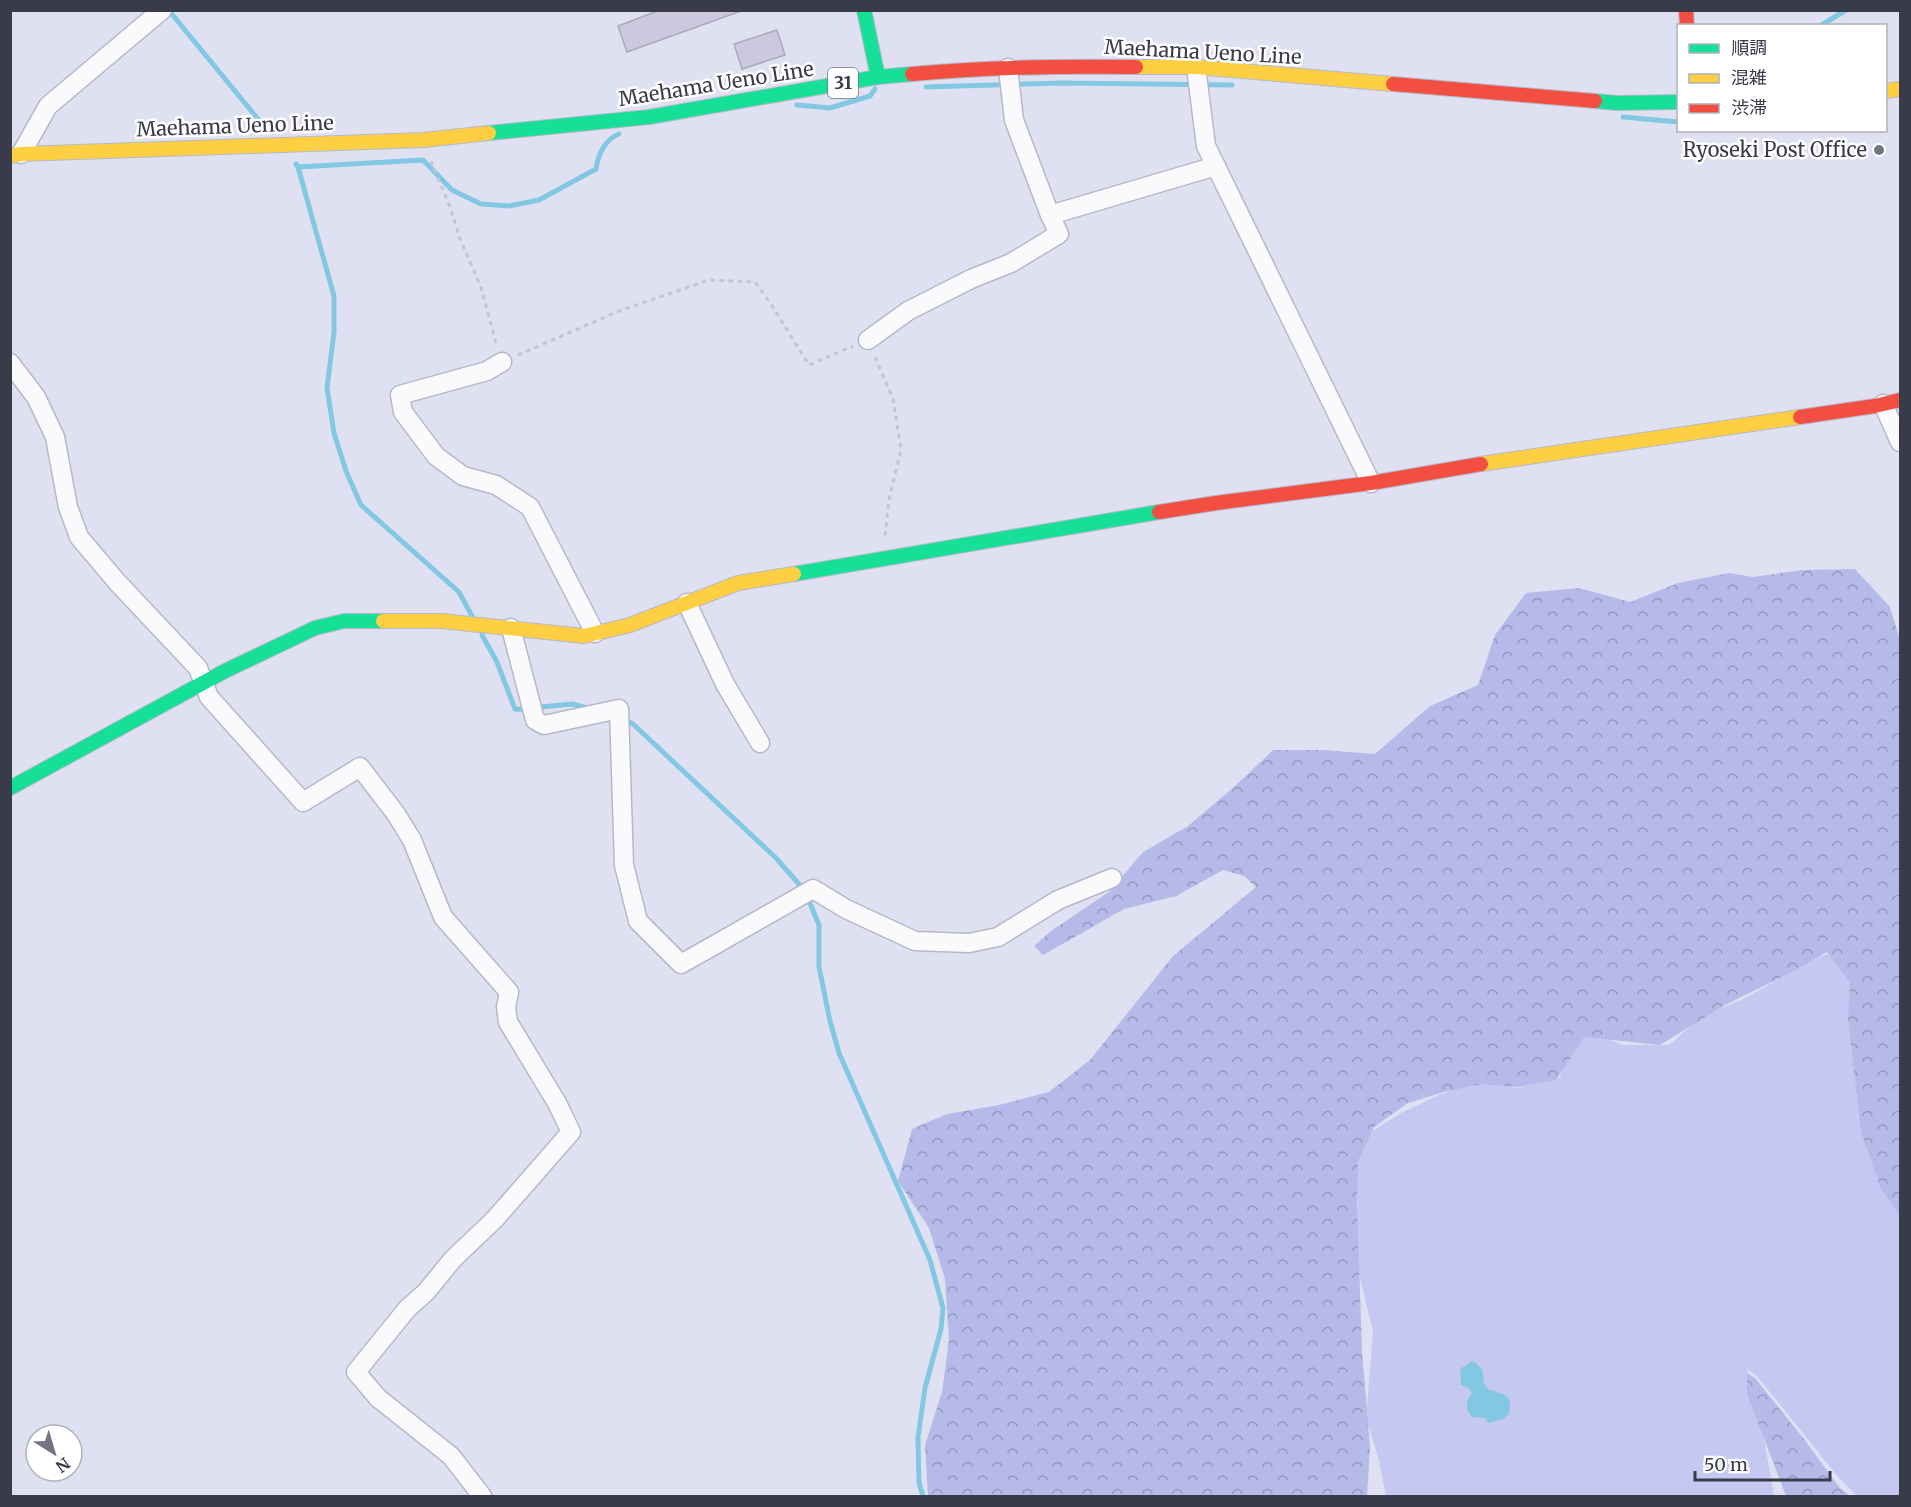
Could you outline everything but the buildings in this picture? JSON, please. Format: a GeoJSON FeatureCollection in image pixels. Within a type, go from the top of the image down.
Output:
{"type":"FeatureCollection","features":[{"type":"Feature","properties":{"kind":"street"},"geometry":{"type":"LineString","coordinates":[[16,155],[48,106],[162,10]]}},
{"type":"Feature","properties":{"kind":"street"},"geometry":{"type":"LineString","coordinates":[[864,10],[878,77]]}},
{"type":"Feature","properties":{"kind":"street"},"geometry":{"type":"LineString","coordinates":[[1196,67],[1206,146],[1371,483]]}},
{"type":"Feature","properties":{"kind":"street","name":"Maehama Ueno Line"},"geometry":{"type":"LineString","coordinates":[[16,155],[423,140],[649,117],[878,77],[965,69],[1196,67],[1617,103],[1677,102]]}},
{"type":"Feature","properties":{"kind":"street"},"geometry":{"type":"LineString","coordinates":[[868,340],[908,311],[971,279],[1011,263],[1059,234],[1014,120],[1008,68]]}},
{"type":"Feature","properties":{"kind":"street"},"geometry":{"type":"LineString","coordinates":[[1050,215],[1216,166]]}},
{"type":"Feature","properties":{"kind":"street"},"geometry":{"type":"LineString","coordinates":[[502,362],[487,371],[400,395],[402,412],[436,456],[463,476],[496,485],[530,507],[594,633]]}},
{"type":"Feature","properties":{"kind":"street"},"geometry":{"type":"LineString","coordinates":[[10,363],[36,397],[55,437],[68,507],[79,537],[117,582],[198,668],[209,697],[303,802],[360,767],[396,814],[412,840],[443,917],[509,993],[506,1007],[508,1022],[557,1103],[571,1132],[495,1219],[453,1259],[426,1292],[407,1309],[356,1372],[378,1398],[451,1456],[482,1497]]}},
{"type":"Feature","properties":{"kind":"street"},"geometry":{"type":"LineString","coordinates":[[10,788],[203,682],[315,628],[344,621],[442,621],[584,636],[630,625],[738,584],[1216,503],[1371,483],[1524,456],[1892,402],[1900,442]]}},
{"type":"Feature","properties":{"kind":"street"},"geometry":{"type":"LineString","coordinates":[[687,603],[724,684],[760,743]]}},
{"type":"Feature","properties":{"kind":"street"},"geometry":{"type":"LineString","coordinates":[[511,628],[535,720],[544,725],[619,709],[624,865],[638,921],[681,964],[813,889],[846,909],[915,941],[969,943],[998,937],[1058,900],[1112,878]]}},
{"type":"Feature","properties":{"kind":"path"},"geometry":{"type":"LineString","coordinates":[[423,140],[450,207],[460,239],[481,286],[502,362],[619,311],[709,280],[755,282],[809,364],[868,340],[892,399],[901,448],[889,500],[883,559]]}},
{"type":"Feature","properties":{"kind":"shaded area"},"geometry":{"type":"Polygon","coordinates":[[[1830,953],[1853,979],[1900,1211],[1900,1496],[1857,1496],[1839,1478],[1756,1375],[1747,1369],[1765,1444],[1774,1496],[1386,1496],[1379,1460],[1366,1418],[1373,1332],[1353,1248],[1358,1206],[1355,1178],[1365,1136],[1401,1113],[1439,1095],[1478,1081],[1519,1088],[1560,1077],[1574,1035],[1584,1031],[1624,1045],[1669,1045],[1702,1016],[1743,999],[1830,953]]]}},
{"type":"Feature","properties":{"kind":"shaded area"},"geometry":{"type":"Polygon","coordinates":[[[1472,1361],[1482,1369],[1484,1384],[1488,1389],[1505,1395],[1510,1400],[1509,1414],[1503,1419],[1488,1423],[1485,1418],[1472,1417],[1467,1410],[1467,1401],[1472,1393],[1469,1388],[1461,1385],[1460,1369],[1472,1361]]]}},
{"type":"Feature","properties":{"kind":"green space"},"geometry":{"type":"Polygon","coordinates":[[[1855,569],[1890,607],[1900,640],[1900,1216],[1881,1189],[1861,1132],[1848,1019],[1850,982],[1827,952],[1725,1005],[1660,1045],[1584,1037],[1556,1080],[1519,1087],[1481,1084],[1444,1092],[1408,1103],[1374,1127],[1358,1162],[1357,1200],[1362,1351],[1370,1447],[1367,1496],[928,1496],[925,1445],[942,1392],[949,1340],[945,1279],[929,1228],[898,1181],[912,1129],[947,1114],[999,1105],[1049,1092],[1090,1060],[1173,956],[1256,887],[1244,876],[1223,870],[1176,896],[1124,909],[1043,955],[1034,946],[1051,931],[1109,892],[1143,852],[1188,826],[1273,750],[1323,750],[1375,754],[1430,706],[1478,685],[1495,635],[1526,593],[1579,588],[1630,602],[1678,583],[1729,573],[1753,577],[1802,570],[1855,569]]]}},
{"type":"Feature","properties":{"kind":"green space"},"geometry":{"type":"Polygon","coordinates":[[[1747,1373],[1755,1378],[1839,1487],[1850,1496],[1786,1496],[1747,1394],[1747,1373]]]}},
{"type":"Feature","properties":{"kind":"waterway"},"geometry":{"type":"LineString","coordinates":[[1823,24],[1846,10]]}},
{"type":"Feature","properties":{"kind":"waterway"},"geometry":{"type":"LineString","coordinates":[[171,13],[267,130]]}},
{"type":"Feature","properties":{"kind":"waterway"},"geometry":{"type":"LineString","coordinates":[[926,87],[1062,83],[1232,85]]}},
{"type":"Feature","properties":{"kind":"waterway"},"geometry":{"type":"LineString","coordinates":[[797,105],[830,108],[870,96],[875,89]]}},
{"type":"Feature","properties":{"kind":"waterway"},"geometry":{"type":"LineString","coordinates":[[1623,117],[1677,122]]}},
{"type":"Feature","properties":{"kind":"waterway"},"geometry":{"type":"LineString","coordinates":[[298,167],[423,160],[452,190],[481,204],[509,206],[539,200],[596,169],[603,148],[619,134]]}},
{"type":"Feature","properties":{"kind":"waterway"},"geometry":{"type":"LineString","coordinates":[[296,164],[334,296],[334,332],[327,388],[334,433],[346,471],[361,505],[459,592],[472,616]]}},
{"type":"Feature","properties":{"kind":"waterway"},"geometry":{"type":"LineString","coordinates":[[482,635],[497,662],[515,709],[531,710],[572,704],[591,709]]}},
{"type":"Feature","properties":{"kind":"waterway"},"geometry":{"type":"LineString","coordinates":[[623,719],[633,724],[776,858],[805,891],[819,925],[819,967],[839,1053],[930,1260],[943,1308],[941,1329],[925,1388],[918,1437],[919,1483],[923,1496]]}},
{"type":"Feature","properties":{"kind":"traffic: fast"},"geometry":{"type":"LineString","coordinates":[[864,10],[878,77]]}},
{"type":"Feature","properties":{"kind":"traffic: fast"},"geometry":{"type":"LineString","coordinates":[[489,133],[649,117],[878,77],[912,74]]}},
{"type":"Feature","properties":{"kind":"traffic: fast"},"geometry":{"type":"LineString","coordinates":[[1595,101],[1677,102]]}},
{"type":"Feature","properties":{"kind":"traffic: fast"},"geometry":{"type":"LineString","coordinates":[[794,574],[1159,512]]}},
{"type":"Feature","properties":{"kind":"traffic: fast"},"geometry":{"type":"LineString","coordinates":[[10,788],[225,671],[315,628],[344,621],[383,621]]}},
{"type":"Feature","properties":{"kind":"traffic: slow"},"geometry":{"type":"LineString","coordinates":[[1136,67],[1196,67],[1393,84]]}},
{"type":"Feature","properties":{"kind":"traffic: slow"},"geometry":{"type":"LineString","coordinates":[[1887,91],[1900,89]]}},
{"type":"Feature","properties":{"kind":"traffic: slow"},"geometry":{"type":"LineString","coordinates":[[10,156],[423,140],[489,133]]}},
{"type":"Feature","properties":{"kind":"traffic: slow"},"geometry":{"type":"LineString","coordinates":[[1481,464],[1800,417]]}},
{"type":"Feature","properties":{"kind":"traffic: slow"},"geometry":{"type":"LineString","coordinates":[[383,621],[442,621],[584,636],[630,625],[738,583],[794,574]]}},
{"type":"Feature","properties":{"kind":"traffic: jam"},"geometry":{"type":"LineString","coordinates":[[1686,10],[1687,24]]}},
{"type":"Feature","properties":{"kind":"traffic: jam"},"geometry":{"type":"LineString","coordinates":[[912,74],[1024,68],[1136,67]]}},
{"type":"Feature","properties":{"kind":"traffic: jam"},"geometry":{"type":"LineString","coordinates":[[1393,84],[1595,101]]}},
{"type":"Feature","properties":{"kind":"traffic: jam"},"geometry":{"type":"LineString","coordinates":[[1800,417],[1900,400]]}},
{"type":"Feature","properties":{"kind":"traffic: jam"},"geometry":{"type":"LineString","coordinates":[[1159,512],[1371,483],[1481,464]]}},
{"type":"Feature","properties":{"kind":"place","name":"Ryoseki Post Office"},"geometry":{"type":"Point","coordinates":[1879,150]}}]}
